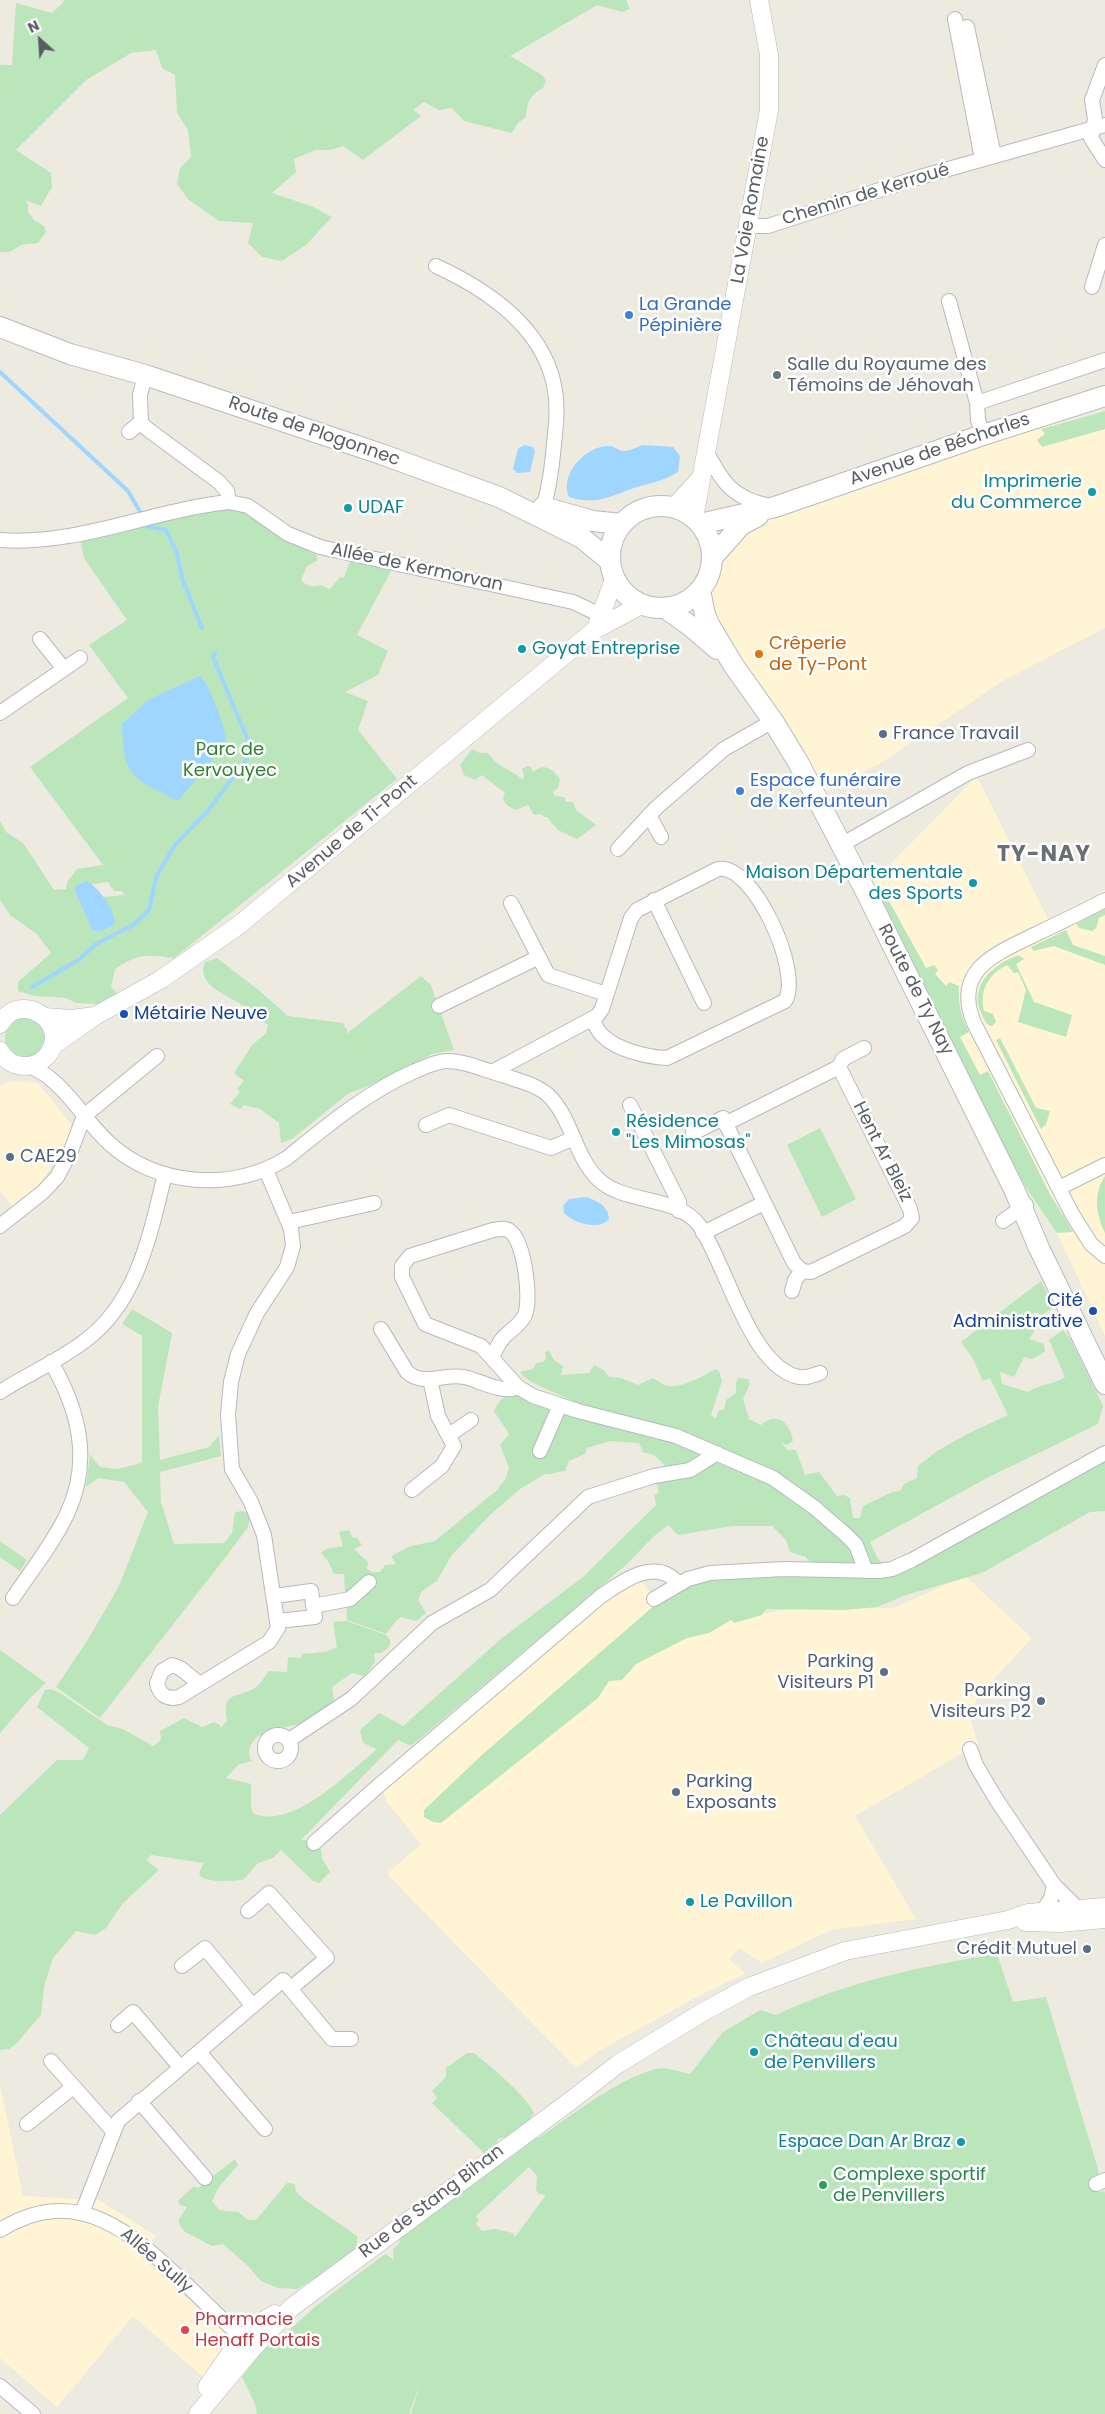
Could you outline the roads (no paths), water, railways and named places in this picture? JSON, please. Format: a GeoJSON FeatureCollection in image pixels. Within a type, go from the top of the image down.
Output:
{"type":"FeatureCollection","features":[{"type":"Feature","properties":{"kind":"main road","name":"Route de Plogonnec"},"geometry":{"type":"LineString","coordinates":[[0,325],[72,343],[136,372],[381,454],[542,511],[593,521],[622,524]]}},
{"type":"Feature","properties":{"kind":"main road","name":"Avenue de Bécharles"},"geometry":{"type":"LineString","coordinates":[[712,558],[741,525],[775,507],[983,435],[1105,396]]}},
{"type":"Feature","properties":{"kind":"main road"},"geometry":{"type":"LineString","coordinates":[[660,506],[674,507],[697,521],[709,540],[712,558],[710,573],[700,590],[684,602],[665,608],[641,605],[626,594],[612,570],[614,535],[622,524],[632,514],[645,508],[660,506]]}},
{"type":"Feature","properties":{"kind":"main road","name":"Avenue de Bécharles"},"geometry":{"type":"LineString","coordinates":[[697,521],[775,507]]}},
{"type":"Feature","properties":{"kind":"main road","name":"Route de Plogonnec"},"geometry":{"type":"LineString","coordinates":[[542,511],[582,538],[612,570]]}},
{"type":"Feature","properties":{"kind":"main road","name":"Route de Ty Nay"},"geometry":{"type":"LineString","coordinates":[[700,590],[708,621],[734,666],[773,721],[808,780],[1021,1200]]}},
{"type":"Feature","properties":{"kind":"main road","name":"Route de Ty Nay"},"geometry":{"type":"LineString","coordinates":[[665,608],[703,636],[734,666]]}},
{"type":"Feature","properties":{"kind":"main road"},"geometry":{"type":"LineString","coordinates":[[1021,1200],[1054,1249],[1105,1355]]}},
{"type":"Feature","properties":{"kind":"main road"},"geometry":{"type":"LineString","coordinates":[[1021,1200],[1039,1248],[1104,1378]]}},
{"type":"Feature","properties":{"kind":"street","name":"La Voie Romaine"},"geometry":{"type":"LineString","coordinates":[[697,521],[700,477],[767,126],[770,92],[769,55],[759,0]]}},
{"type":"Feature","properties":{"kind":"street"},"geometry":{"type":"LineString","coordinates":[[955,19],[988,157]]}},
{"type":"Feature","properties":{"kind":"street"},"geometry":{"type":"LineString","coordinates":[[967,27],[988,157]]}},
{"type":"Feature","properties":{"kind":"street"},"geometry":{"type":"LineString","coordinates":[[1105,65],[1092,100],[1095,119],[1091,129],[1092,141],[1105,160]]}},
{"type":"Feature","properties":{"kind":"street","name":"Chemin de Kerroué"},"geometry":{"type":"LineString","coordinates":[[748,226],[768,226],[852,197],[1105,125]]}},
{"type":"Feature","properties":{"kind":"street"},"geometry":{"type":"LineString","coordinates":[[1092,287],[1105,245]]}},
{"type":"Feature","properties":{"kind":"street"},"geometry":{"type":"LineString","coordinates":[[436,266],[462,278],[499,303],[519,322],[544,360],[554,385],[557,415],[550,474],[542,511]]}},
{"type":"Feature","properties":{"kind":"street"},"geometry":{"type":"LineString","coordinates":[[949,301],[977,403],[978,420],[983,435]]}},
{"type":"Feature","properties":{"kind":"street"},"geometry":{"type":"LineString","coordinates":[[977,403],[1105,360]]}},
{"type":"Feature","properties":{"kind":"street"},"geometry":{"type":"LineString","coordinates":[[136,372],[140,395],[141,422],[146,428],[219,482],[227,491],[228,502]]}},
{"type":"Feature","properties":{"kind":"street"},"geometry":{"type":"LineString","coordinates":[[129,432],[141,422]]}},
{"type":"Feature","properties":{"kind":"street"},"geometry":{"type":"LineString","coordinates":[[706,451],[718,475],[729,488],[752,502],[775,507]]}},
{"type":"Feature","properties":{"kind":"street"},"geometry":{"type":"LineString","coordinates":[[674,507],[700,477]]}},
{"type":"Feature","properties":{"kind":"street","name":"Allée de Kermorvan"},"geometry":{"type":"LineString","coordinates":[[0,540],[46,538],[228,502],[248,506],[288,534],[320,547],[573,602],[603,621]]}},
{"type":"Feature","properties":{"kind":"street"},"geometry":{"type":"LineString","coordinates":[[603,621],[612,570]]}},
{"type":"Feature","properties":{"kind":"street","name":"Avenue de Ti-Pont"},"geometry":{"type":"LineString","coordinates":[[25,1066],[37,1064],[50,1050],[96,1016],[160,980],[239,925],[603,621],[641,605]]}},
{"type":"Feature","properties":{"kind":"street"},"geometry":{"type":"LineString","coordinates":[[40,639],[64,669]]}},
{"type":"Feature","properties":{"kind":"street"},"geometry":{"type":"LineString","coordinates":[[0,713],[80,658]]}},
{"type":"Feature","properties":{"kind":"street"},"geometry":{"type":"LineString","coordinates":[[618,849],[649,815],[724,749],[773,721]]}},
{"type":"Feature","properties":{"kind":"street"},"geometry":{"type":"LineString","coordinates":[[841,845],[968,773],[1028,750]]}},
{"type":"Feature","properties":{"kind":"street"},"geometry":{"type":"LineString","coordinates":[[649,815],[661,837]]}},
{"type":"Feature","properties":{"kind":"street"},"geometry":{"type":"LineString","coordinates":[[492,1072],[600,1013],[631,918],[637,910],[712,871],[726,867],[734,871],[753,890],[785,954],[789,992],[785,1001],[667,1058],[650,1056],[614,1043],[601,1034],[592,1019]]}},
{"type":"Feature","properties":{"kind":"street"},"geometry":{"type":"LineString","coordinates":[[654,900],[704,1003]]}},
{"type":"Feature","properties":{"kind":"street"},"geometry":{"type":"LineString","coordinates":[[1105,900],[990,958],[973,977],[968,991],[968,1006],[974,1023],[1059,1188],[1091,1244],[1105,1256]]}},
{"type":"Feature","properties":{"kind":"street"},"geometry":{"type":"LineString","coordinates":[[511,903],[550,976],[606,994]]}},
{"type":"Feature","properties":{"kind":"street"},"geometry":{"type":"LineString","coordinates":[[439,1006],[539,957]]}},
{"type":"Feature","properties":{"kind":"street","name":"Avenue de Ti-Pont"},"geometry":{"type":"LineString","coordinates":[[2,1015],[27,1009],[34,1010],[44,1017],[72,1019],[96,1016]]}},
{"type":"Feature","properties":{"kind":"street"},"geometry":{"type":"LineString","coordinates":[[44,1017],[53,1030],[50,1050],[53,1080]]}},
{"type":"Feature","properties":{"kind":"street"},"geometry":{"type":"LineString","coordinates":[[725,1124],[839,1067],[844,1059],[864,1048]]}},
{"type":"Feature","properties":{"kind":"street"},"geometry":{"type":"LineString","coordinates":[[0,1051],[7,1060],[25,1066],[53,1080],[117,1150],[140,1165],[165,1174],[193,1180],[219,1180],[266,1170],[288,1158],[378,1089],[430,1065],[451,1061],[492,1072],[543,1091],[556,1104],[591,1170],[602,1183],[613,1189],[679,1211],[691,1218],[703,1233],[760,1346],[780,1367],[794,1376],[804,1377],[820,1373]]}},
{"type":"Feature","properties":{"kind":"street"},"geometry":{"type":"LineString","coordinates":[[0,1226],[43,1192],[57,1177],[70,1153],[84,1116],[157,1056]]}},
{"type":"Feature","properties":{"kind":"street"},"geometry":{"type":"LineString","coordinates":[[0,1068],[25,1066]]}},
{"type":"Feature","properties":{"kind":"street","name":"Hent Ar Bleiz"},"geometry":{"type":"LineString","coordinates":[[802,1272],[811,1272],[905,1226],[912,1218],[910,1209],[839,1067]]}},
{"type":"Feature","properties":{"kind":"street"},"geometry":{"type":"LineString","coordinates":[[630,1105],[679,1202],[679,1211]]}},
{"type":"Feature","properties":{"kind":"street"},"geometry":{"type":"LineString","coordinates":[[426,1125],[449,1115],[551,1148],[574,1138]]}},
{"type":"Feature","properties":{"kind":"street"},"geometry":{"type":"LineString","coordinates":[[693,1133],[723,1118],[794,1263],[802,1272],[795,1280],[792,1292]]}},
{"type":"Feature","properties":{"kind":"street"},"geometry":{"type":"LineString","coordinates":[[1059,1188],[1105,1165]]}},
{"type":"Feature","properties":{"kind":"street"},"geometry":{"type":"LineString","coordinates":[[200,1684],[270,1642],[277,1631],[278,1621],[275,1596],[264,1535],[251,1502],[232,1468],[229,1448],[228,1400],[233,1370],[244,1339],[289,1261],[293,1239],[289,1222],[266,1170]]}},
{"type":"Feature","properties":{"kind":"street"},"geometry":{"type":"LineString","coordinates":[[0,1392],[88,1339],[123,1298],[142,1259],[165,1174]]}},
{"type":"Feature","properties":{"kind":"street"},"geometry":{"type":"LineString","coordinates":[[1003,1221],[1021,1200]]}},
{"type":"Feature","properties":{"kind":"street"},"geometry":{"type":"LineString","coordinates":[[289,1222],[374,1203]]}},
{"type":"Feature","properties":{"kind":"street"},"geometry":{"type":"LineString","coordinates":[[703,1233],[764,1203]]}},
{"type":"Feature","properties":{"kind":"street"},"geometry":{"type":"LineString","coordinates":[[492,1358],[502,1339],[521,1322],[527,1307],[525,1272],[516,1241],[511,1231],[506,1229],[493,1230],[410,1256],[402,1266],[402,1278],[422,1321],[433,1328],[475,1344],[492,1358],[518,1387],[560,1405],[676,1436],[772,1478],[815,1508],[856,1545],[866,1571]]}},
{"type":"Feature","properties":{"kind":"street"},"geometry":{"type":"LineString","coordinates":[[381,1329],[407,1372],[413,1377],[430,1379],[456,1376],[510,1390],[518,1387]]}},
{"type":"Feature","properties":{"kind":"street"},"geometry":{"type":"LineString","coordinates":[[13,1598],[66,1516],[77,1485],[80,1448],[76,1413],[68,1392],[51,1362]]}},
{"type":"Feature","properties":{"kind":"street"},"geometry":{"type":"LineString","coordinates":[[412,1490],[436,1471],[454,1446],[438,1416],[430,1379]]}},
{"type":"Feature","properties":{"kind":"street"},"geometry":{"type":"LineString","coordinates":[[540,1451],[560,1405]]}},
{"type":"Feature","properties":{"kind":"street"},"geometry":{"type":"LineString","coordinates":[[449,1435],[471,1420]]}},
{"type":"Feature","properties":{"kind":"street"},"geometry":{"type":"LineString","coordinates":[[654,1599],[678,1583],[699,1576],[722,1572],[784,1569],[866,1571],[892,1569],[912,1560],[1105,1452]]}},
{"type":"Feature","properties":{"kind":"street"},"geometry":{"type":"LineString","coordinates":[[288,1740],[351,1700],[432,1623],[490,1590],[588,1497],[654,1476],[690,1470],[717,1453]]}},
{"type":"Feature","properties":{"kind":"street"},"geometry":{"type":"LineString","coordinates":[[314,1844],[377,1786],[601,1596],[632,1577],[654,1570],[668,1574],[678,1583]]}},
{"type":"Feature","properties":{"kind":"street"},"geometry":{"type":"LineString","coordinates":[[313,1606],[350,1599],[369,1582]]}},
{"type":"Feature","properties":{"kind":"street"},"geometry":{"type":"LineString","coordinates":[[275,1596],[311,1591],[315,1617],[278,1621]]}},
{"type":"Feature","properties":{"kind":"street"},"geometry":{"type":"LineString","coordinates":[[970,1748],[996,1799],[1054,1885],[1080,1916]]}},
{"type":"Feature","properties":{"kind":"street"},"geometry":{"type":"LineString","coordinates":[[1040,1917],[1051,1898],[1054,1885]]}},
{"type":"Feature","properties":{"kind":"street"},"geometry":{"type":"LineString","coordinates":[[248,1911],[269,1893],[327,1958],[290,1990]]}},
{"type":"Feature","properties":{"kind":"street","name":"Rue de Stang Bihan"},"geometry":{"type":"LineString","coordinates":[[1080,1916],[1105,1907]]}},
{"type":"Feature","properties":{"kind":"street","name":"Rue de Stang Bihan"},"geometry":{"type":"LineString","coordinates":[[198,2414],[223,2384],[259,2324],[292,2307],[392,2240],[573,2099],[595,2088],[724,1999],[822,1958],[859,1947],[1008,1920],[1021,1915],[1040,1917],[1080,1916],[1105,1919]]}},
{"type":"Feature","properties":{"kind":"street"},"geometry":{"type":"LineString","coordinates":[[182,1966],[205,1948],[253,2006]]}},
{"type":"Feature","properties":{"kind":"street"},"geometry":{"type":"LineString","coordinates":[[82,2213],[112,2130],[118,2121],[283,1980],[332,2039],[351,2040]]}},
{"type":"Feature","properties":{"kind":"street"},"geometry":{"type":"LineString","coordinates":[[118,2025],[133,2012],[180,2067]]}},
{"type":"Feature","properties":{"kind":"street"},"geometry":{"type":"LineString","coordinates":[[199,2052],[266,2130]]}},
{"type":"Feature","properties":{"kind":"street"},"geometry":{"type":"LineString","coordinates":[[51,2061],[112,2130]]}},
{"type":"Feature","properties":{"kind":"street"},"geometry":{"type":"LineString","coordinates":[[27,2124],[73,2087]]}},
{"type":"Feature","properties":{"kind":"street"},"geometry":{"type":"LineString","coordinates":[[140,2101],[205,2178]]}},
{"type":"Feature","properties":{"kind":"street","name":"Allée Sully"},"geometry":{"type":"LineString","coordinates":[[0,2230],[35,2214],[60,2211],[82,2213],[117,2226],[148,2248],[248,2343]]}},
{"type":"Feature","properties":{"kind":"street","name":"Rue de Stang Bihan"},"geometry":{"type":"LineString","coordinates":[[187,2414],[248,2343]]}},
{"type":"Feature","properties":{"kind":"street"},"geometry":{"type":"LineString","coordinates":[[0,2386],[33,2414]]}},
{"type":"Feature","properties":{"kind":"water"},"geometry":{"type":"Polygon","coordinates":[[[524,445],[533,447],[535,451],[530,472],[517,473],[513,469],[518,449],[524,445]]]}},
{"type":"Feature","properties":{"kind":"water"},"geometry":{"type":"Polygon","coordinates":[[[643,445],[673,447],[680,456],[678,472],[662,480],[603,499],[587,501],[569,497],[567,488],[571,471],[583,456],[600,447],[611,446],[624,451],[643,445]]]}},
{"type":"Feature","properties":{"kind":"water"},"geometry":{"type":"Polygon","coordinates":[[[200,676],[217,708],[224,728],[226,744],[178,801],[141,781],[128,767],[122,724],[148,700],[200,676]]]}},
{"type":"Feature","properties":{"kind":"water"},"geometry":{"type":"Polygon","coordinates":[[[86,881],[101,894],[114,918],[115,924],[101,931],[93,931],[75,891],[76,886],[86,881]]]}},
{"type":"Feature","properties":{"kind":"water"},"geometry":{"type":"Polygon","coordinates":[[[586,1197],[598,1202],[607,1210],[609,1219],[605,1223],[599,1225],[586,1224],[568,1217],[564,1213],[563,1206],[569,1199],[586,1197]]]}},
{"type":"Feature","properties":{"kind":"waterway"},"geometry":{"type":"LineString","coordinates":[[0,372],[128,491],[142,515]]}},
{"type":"Feature","properties":{"kind":"waterway"},"geometry":{"type":"LineString","coordinates":[[144,522],[146,526],[166,530],[177,553],[182,578],[202,628]]}},
{"type":"Feature","properties":{"kind":"waterway"},"geometry":{"type":"LineString","coordinates":[[32,987],[80,959],[96,944],[133,925],[149,910],[156,877],[175,845],[207,812],[249,756],[251,752],[249,743],[213,657],[215,653]]}},
{"type":"Feature","properties":{"kind":"place","name":"La Grande Pépinière"},"geometry":{"type":"Point","coordinates":[629,315]}},
{"type":"Feature","properties":{"kind":"place","name":"Salle du Royaume des Témoins de Jéhovah"},"geometry":{"type":"Point","coordinates":[777,375]}},
{"type":"Feature","properties":{"kind":"place","name":"Imprimerie du Commerce"},"geometry":{"type":"Point","coordinates":[1092,492]}},
{"type":"Feature","properties":{"kind":"place","name":"UDAF"},"geometry":{"type":"Point","coordinates":[348,508]}},
{"type":"Feature","properties":{"kind":"place","name":"Goyat Entreprise"},"geometry":{"type":"Point","coordinates":[522,649]}},
{"type":"Feature","properties":{"kind":"place","name":"Crêperie de Ty-Pont"},"geometry":{"type":"Point","coordinates":[759,654]}},
{"type":"Feature","properties":{"kind":"place","name":"France Travail"},"geometry":{"type":"Point","coordinates":[883,734]}},
{"type":"Feature","properties":{"kind":"place","name":"Espace funéraire de Kerfeunteun"},"geometry":{"type":"Point","coordinates":[740,791]}},
{"type":"Feature","properties":{"kind":"place","name":"Maison Départementale des Sports"},"geometry":{"type":"Point","coordinates":[973,883]}},
{"type":"Feature","properties":{"kind":"place","name":"Métairie Neuve"},"geometry":{"type":"Point","coordinates":[124,1014]}},
{"type":"Feature","properties":{"kind":"place","name":"Résidence \"Les Mimosas\""},"geometry":{"type":"Point","coordinates":[616,1132]}},
{"type":"Feature","properties":{"kind":"place","name":"CAE29"},"geometry":{"type":"Point","coordinates":[10,1157]}},
{"type":"Feature","properties":{"kind":"place","name":"Cité Administrative"},"geometry":{"type":"Point","coordinates":[1093,1311]}},
{"type":"Feature","properties":{"kind":"place","name":"Parking Visiteurs P1"},"geometry":{"type":"Point","coordinates":[884,1672]}},
{"type":"Feature","properties":{"kind":"place","name":"Parking Visiteurs P2"},"geometry":{"type":"Point","coordinates":[1041,1701]}},
{"type":"Feature","properties":{"kind":"place","name":"Parking Exposants"},"geometry":{"type":"Point","coordinates":[676,1792]}},
{"type":"Feature","properties":{"kind":"place","name":"Le Pavillon"},"geometry":{"type":"Point","coordinates":[690,1902]}},
{"type":"Feature","properties":{"kind":"place","name":"Crédit Mutuel"},"geometry":{"type":"Point","coordinates":[1087,1949]}},
{"type":"Feature","properties":{"kind":"place","name":"Château d'eau de Penvillers"},"geometry":{"type":"Point","coordinates":[754,2052]}},
{"type":"Feature","properties":{"kind":"place","name":"Espace Dan Ar Braz"},"geometry":{"type":"Point","coordinates":[961,2142]}},
{"type":"Feature","properties":{"kind":"place","name":"Complexe sportif de Penvillers"},"geometry":{"type":"Point","coordinates":[823,2185]}},
{"type":"Feature","properties":{"kind":"place","name":"Pharmacie Henaff Portais"},"geometry":{"type":"Point","coordinates":[185,2330]}},
{"type":"Feature","properties":{"kind":"district","name":"TY-NAY"},"geometry":{"type":"Point","coordinates":[1044,855]}},
{"type":"Feature","properties":{"kind":"park label","name":"Parc de Kervouyec"},"geometry":{"type":"Point","coordinates":[230,760]}}]}
